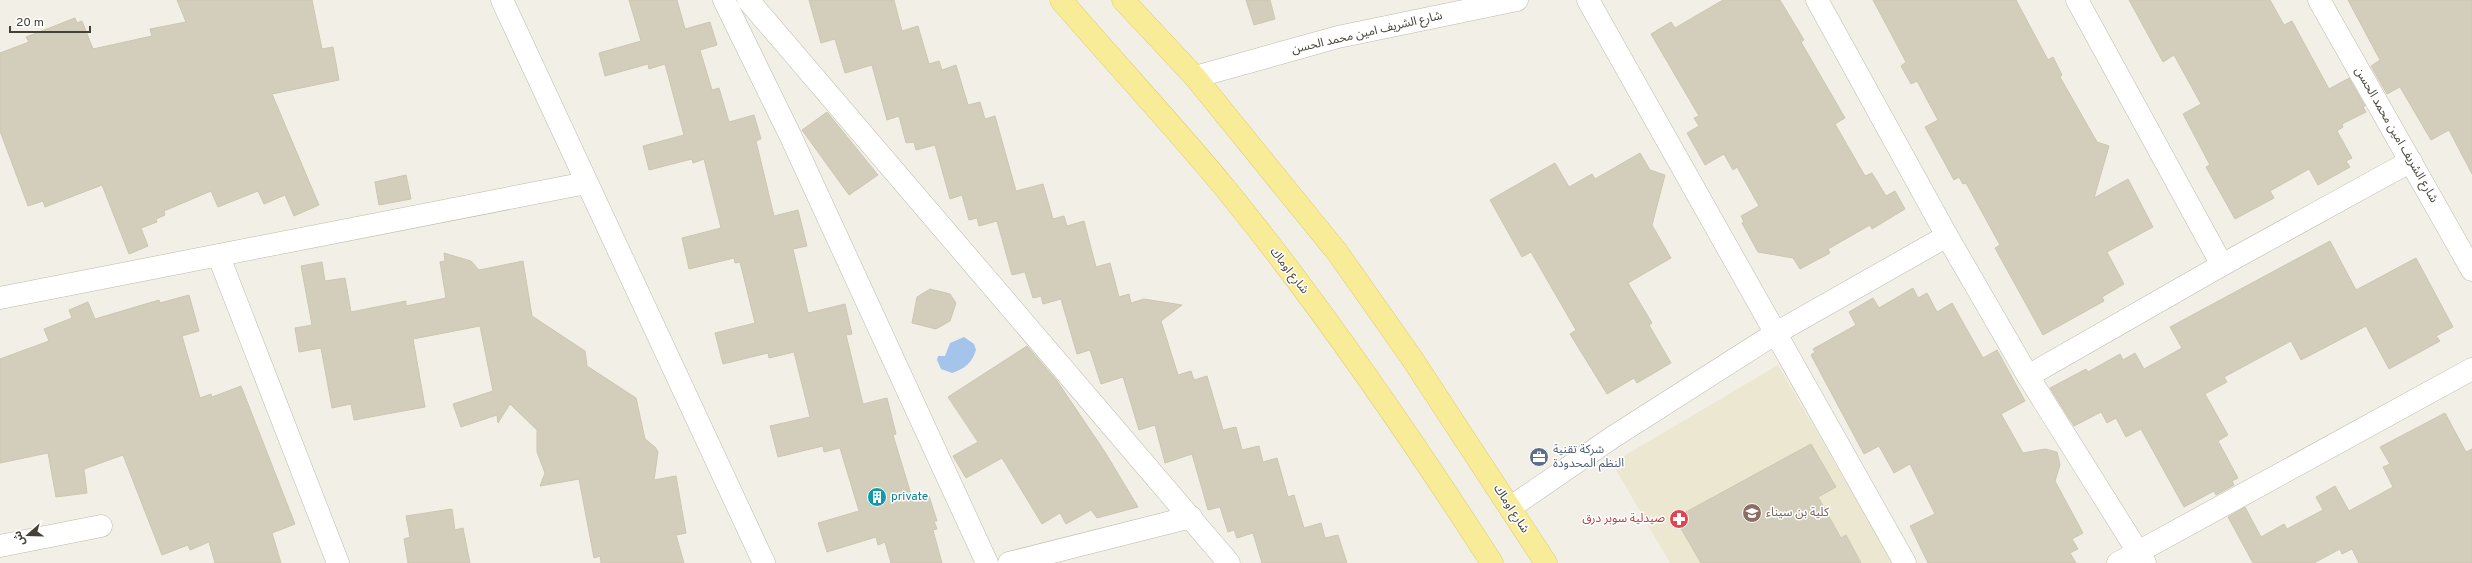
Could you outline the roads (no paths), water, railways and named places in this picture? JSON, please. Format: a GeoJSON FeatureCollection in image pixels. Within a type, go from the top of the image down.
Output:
{"type":"FeatureCollection","features":[{"type":"Feature","properties":{"kind":"main road","name":"شارع اوماك"},"geometry":{"type":"LineString","coordinates":[[1060,0],[1224,188],[1299,284],[1377,388],[1492,563]]}},
{"type":"Feature","properties":{"kind":"main road","name":"شارع اوماك"},"geometry":{"type":"LineString","coordinates":[[1124,0],[1195,77],[1337,252],[1411,357],[1546,563]]}},
{"type":"Feature","properties":{"kind":"street"},"geometry":{"type":"LineString","coordinates":[[502,0],[764,563]]}},
{"type":"Feature","properties":{"kind":"street"},"geometry":{"type":"LineString","coordinates":[[724,0],[791,137],[987,563]]}},
{"type":"Feature","properties":{"kind":"street"},"geometry":{"type":"LineString","coordinates":[[748,0],[1191,516],[1229,563]]}},
{"type":"Feature","properties":{"kind":"street","name":"شارع الشريف امين محمد الحسن"},"geometry":{"type":"LineString","coordinates":[[1195,77],[1338,37],[1517,0]]}},
{"type":"Feature","properties":{"kind":"street"},"geometry":{"type":"LineString","coordinates":[[1588,0],[1905,563]]}},
{"type":"Feature","properties":{"kind":"street"},"geometry":{"type":"LineString","coordinates":[[1817,0],[1947,236],[2028,376],[2142,557]]}},
{"type":"Feature","properties":{"kind":"street"},"geometry":{"type":"LineString","coordinates":[[2077,0],[2222,265]]}},
{"type":"Feature","properties":{"kind":"street","name":"شارع الشريف امين محمد الحسن"},"geometry":{"type":"LineString","coordinates":[[2319,0],[2472,270]]}},
{"type":"Feature","properties":{"kind":"street"},"geometry":{"type":"LineString","coordinates":[[2028,376],[2222,265],[2411,160]]}},
{"type":"Feature","properties":{"kind":"street"},"geometry":{"type":"LineString","coordinates":[[0,298],[219,257],[586,183]]}},
{"type":"Feature","properties":{"kind":"street"},"geometry":{"type":"LineString","coordinates":[[1510,507],[1613,437],[1776,333],[1947,236]]}},
{"type":"Feature","properties":{"kind":"street"},"geometry":{"type":"LineString","coordinates":[[219,257],[338,563]]}},
{"type":"Feature","properties":{"kind":"street"},"geometry":{"type":"LineString","coordinates":[[2118,563],[2142,557],[2472,369]]}},
{"type":"Feature","properties":{"kind":"street"},"geometry":{"type":"LineString","coordinates":[[1009,563],[1191,516]]}},
{"type":"Feature","properties":{"kind":"street"},"geometry":{"type":"LineString","coordinates":[[0,546],[101,526]]}},
{"type":"Feature","properties":{"kind":"water"},"geometry":{"type":"Polygon","coordinates":[[[964,337],[974,344],[976,350],[970,362],[960,370],[952,373],[941,369],[937,360],[938,356],[945,356],[950,343],[964,337]]]}},
{"type":"Feature","properties":{"kind":"place","name":"شركة تقنية النظم المحدودة"},"geometry":{"type":"Point","coordinates":[1539,457]}},
{"type":"Feature","properties":{"kind":"place","name":"private"},"geometry":{"type":"Point","coordinates":[877,497]}},
{"type":"Feature","properties":{"kind":"place","name":"كلية بن سيناء"},"geometry":{"type":"Point","coordinates":[1752,513]}},
{"type":"Feature","properties":{"kind":"place","name":"صيدلية سوبر درق"},"geometry":{"type":"Point","coordinates":[1679,519]}}]}
